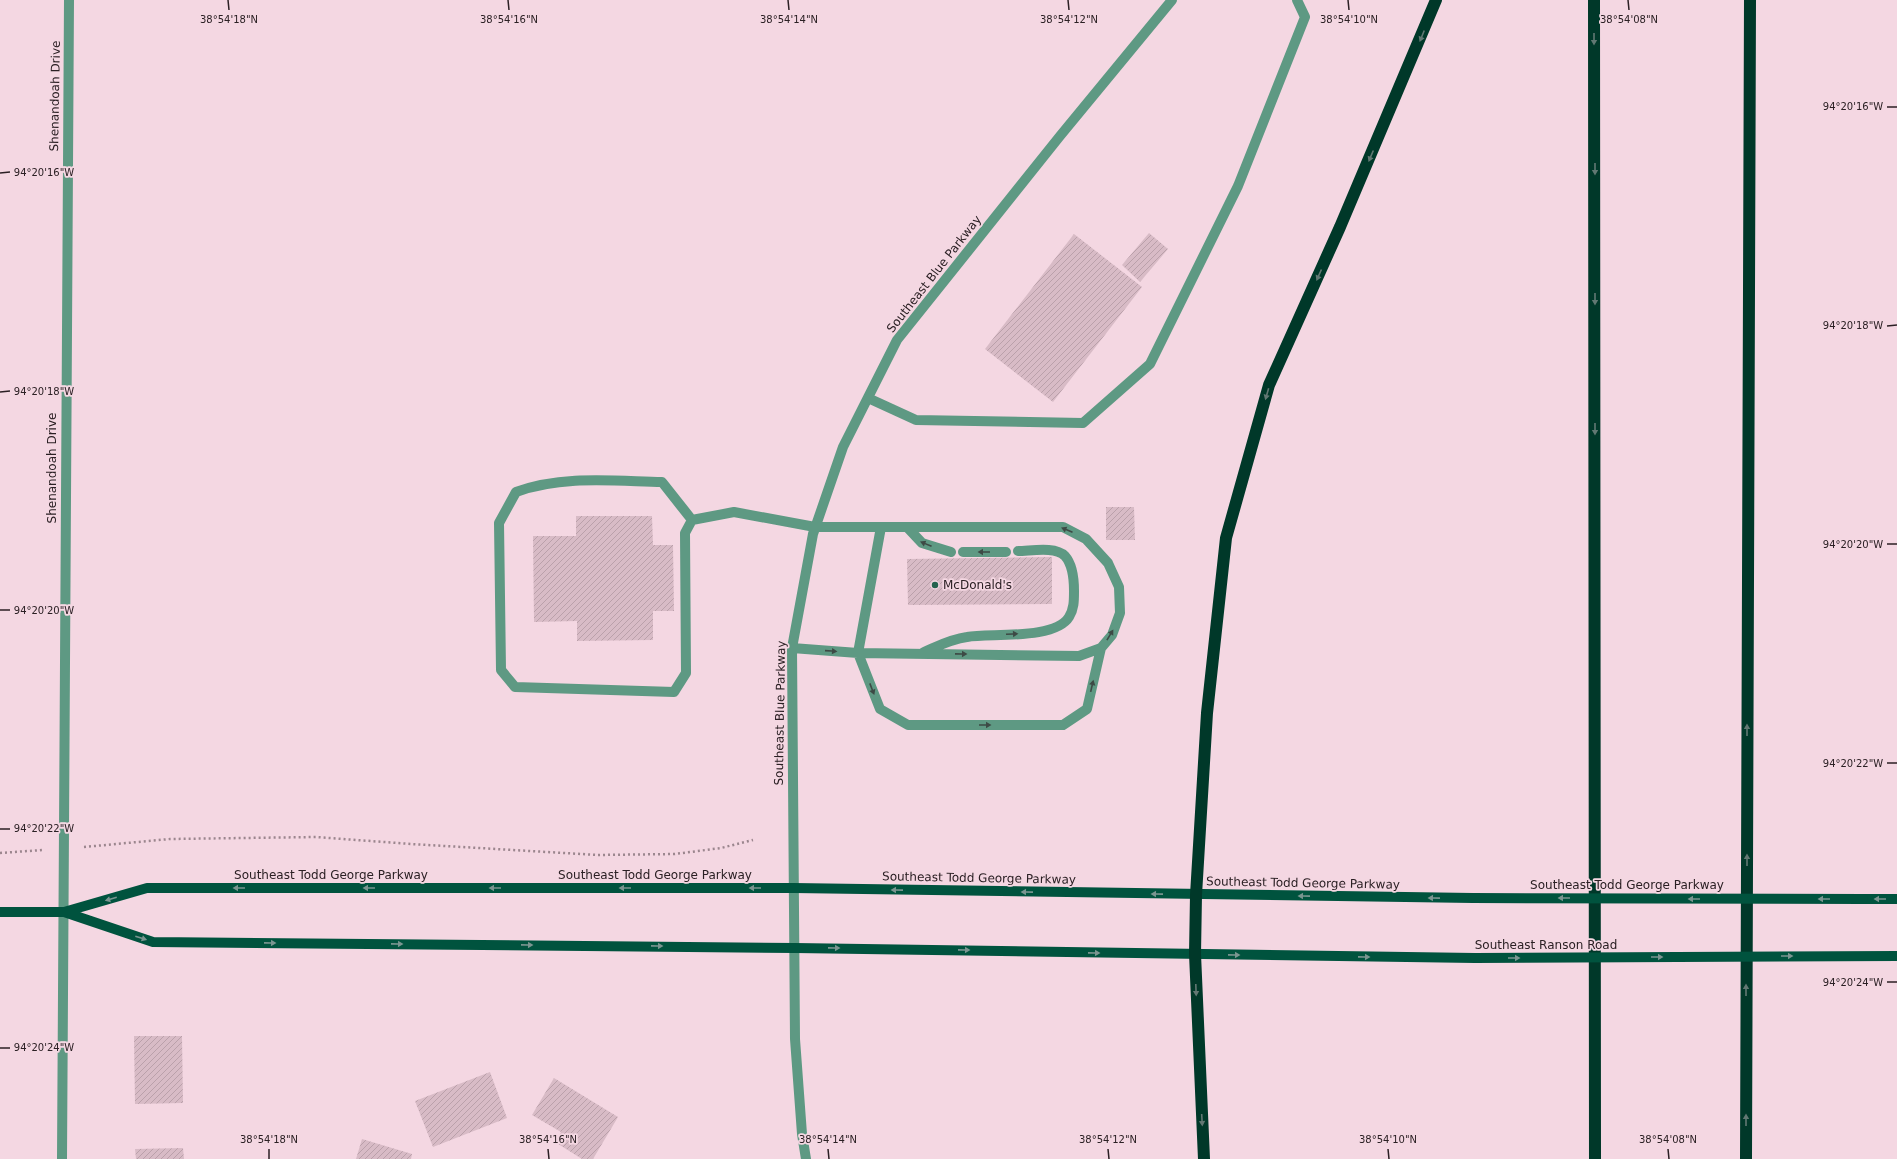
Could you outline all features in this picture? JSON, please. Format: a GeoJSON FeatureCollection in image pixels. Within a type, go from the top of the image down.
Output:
{"type":"FeatureCollection","features":[{"type":"Feature","properties":{"kind":"highway"},"geometry":{"type":"LineString","coordinates":[[1204,1159],[1194,954],[1196,895],[1207,713],[1226,538],[1269,385],[1340,227],[1436,0]]}},
{"type":"Feature","properties":{"kind":"highway"},"geometry":{"type":"LineString","coordinates":[[1594,0],[1595,1159]]}},
{"type":"Feature","properties":{"kind":"highway"},"geometry":{"type":"LineString","coordinates":[[1746,1159],[1750,0]]}},
{"type":"Feature","properties":{"kind":"main road","name":"Southeast Todd George Parkway"},"geometry":{"type":"LineString","coordinates":[[0,912],[64,912],[148,888],[794,888],[1473,898],[1897,899]]}},
{"type":"Feature","properties":{"kind":"main road","name":"Southeast Todd George Parkway"},"geometry":{"type":"LineString","coordinates":[[64,912],[153,942],[795,948],[1194,954]]}},
{"type":"Feature","properties":{"kind":"main road","name":"Southeast Ranson Road"},"geometry":{"type":"LineString","coordinates":[[1194,954],[1475,958],[1897,956]]}},
{"type":"Feature","properties":{"kind":"street","name":"Shenandoah Drive"},"geometry":{"type":"LineString","coordinates":[[62,1159],[69,0]]}},
{"type":"Feature","properties":{"kind":"street","name":"Southeast Blue Parkway"},"geometry":{"type":"LineString","coordinates":[[806,1159],[802,1134],[795,1039],[792,648],[815,527],[843,447],[897,340],[1060,136],[1172,0]]}},
{"type":"Feature","properties":{"kind":"street"},"geometry":{"type":"LineString","coordinates":[[868,398],[916,420],[1083,423],[1150,364],[1241,179],[1305,17],[1297,0]]}},
{"type":"Feature","properties":{"kind":"street"},"geometry":{"type":"LineString","coordinates":[[567,481],[662,482],[692,520],[685,533],[686,674],[674,692],[515,687],[501,670],[499,523],[516,492],[532,486],[567,481]]}},
{"type":"Feature","properties":{"kind":"street"},"geometry":{"type":"LineString","coordinates":[[692,520],[734,512],[815,527],[881,527],[1063,527],[1086,539],[1108,564],[1119,587],[1120,613],[1112,635],[1101,648],[1087,709],[1063,725],[908,725],[880,709],[858,653],[881,527]]}},
{"type":"Feature","properties":{"kind":"street"},"geometry":{"type":"LineString","coordinates":[[908,527],[922,543],[951,552]]}},
{"type":"Feature","properties":{"kind":"street"},"geometry":{"type":"LineString","coordinates":[[920,654],[949,641],[967,637],[1040,633],[1054,629],[1068,619],[1074,605],[1074,579],[1069,562],[1064,555],[1056,551],[1018,551]]}},
{"type":"Feature","properties":{"kind":"street"},"geometry":{"type":"LineString","coordinates":[[963,552],[1006,552]]}},
{"type":"Feature","properties":{"kind":"street"},"geometry":{"type":"LineString","coordinates":[[792,648],[858,653],[1079,656],[1101,648]]}},
{"type":"Feature","properties":{"kind":"path"},"geometry":{"type":"LineString","coordinates":[[127,843],[170,839],[316,837],[411,844],[606,854],[675,854],[721,848],[753,840]]}},
{"type":"Feature","properties":{"kind":"building"},"geometry":{"type":"Polygon","coordinates":[[[1149,233],[1168,249],[1140,282],[1122,265],[1149,233]]]}},
{"type":"Feature","properties":{"kind":"building"},"geometry":{"type":"Polygon","coordinates":[[[1074,234],[1142,287],[1053,402],[985,349],[1074,234]]]}},
{"type":"Feature","properties":{"kind":"building"},"geometry":{"type":"Polygon","coordinates":[[[1106,507],[1134,507],[1135,540],[1106,540],[1106,507]]]}},
{"type":"Feature","properties":{"kind":"building"},"geometry":{"type":"Polygon","coordinates":[[[576,516],[652,516],[653,545],[673,545],[674,611],[653,611],[653,640],[577,641],[577,621],[534,622],[533,536],[576,536],[576,516]]]}},
{"type":"Feature","properties":{"kind":"building"},"geometry":{"type":"Polygon","coordinates":[[[1052,557],[1052,604],[908,605],[907,559],[1052,557]]]}},
{"type":"Feature","properties":{"kind":"building"},"geometry":{"type":"Polygon","coordinates":[[[134,1036],[182,1036],[183,1103],[135,1104],[134,1036]]]}},
{"type":"Feature","properties":{"kind":"building"},"geometry":{"type":"Polygon","coordinates":[[[490,1072],[507,1118],[433,1147],[415,1101],[490,1072]]]}},
{"type":"Feature","properties":{"kind":"building"},"geometry":{"type":"Polygon","coordinates":[[[554,1078],[618,1117],[593,1159],[582,1159],[555,1142],[561,1132],[532,1115],[554,1078]]]}},
{"type":"Feature","properties":{"kind":"building"},"geometry":{"type":"Polygon","coordinates":[[[362,1139],[412,1154],[411,1159],[356,1159],[362,1139]]]}},
{"type":"Feature","properties":{"kind":"building"},"geometry":{"type":"Polygon","coordinates":[[[183,1148],[184,1159],[136,1159],[135,1149],[183,1148]]]}},
{"type":"Feature","properties":{"kind":"place","name":"McDonald's"},"geometry":{"type":"Point","coordinates":[935,585]}}]}
